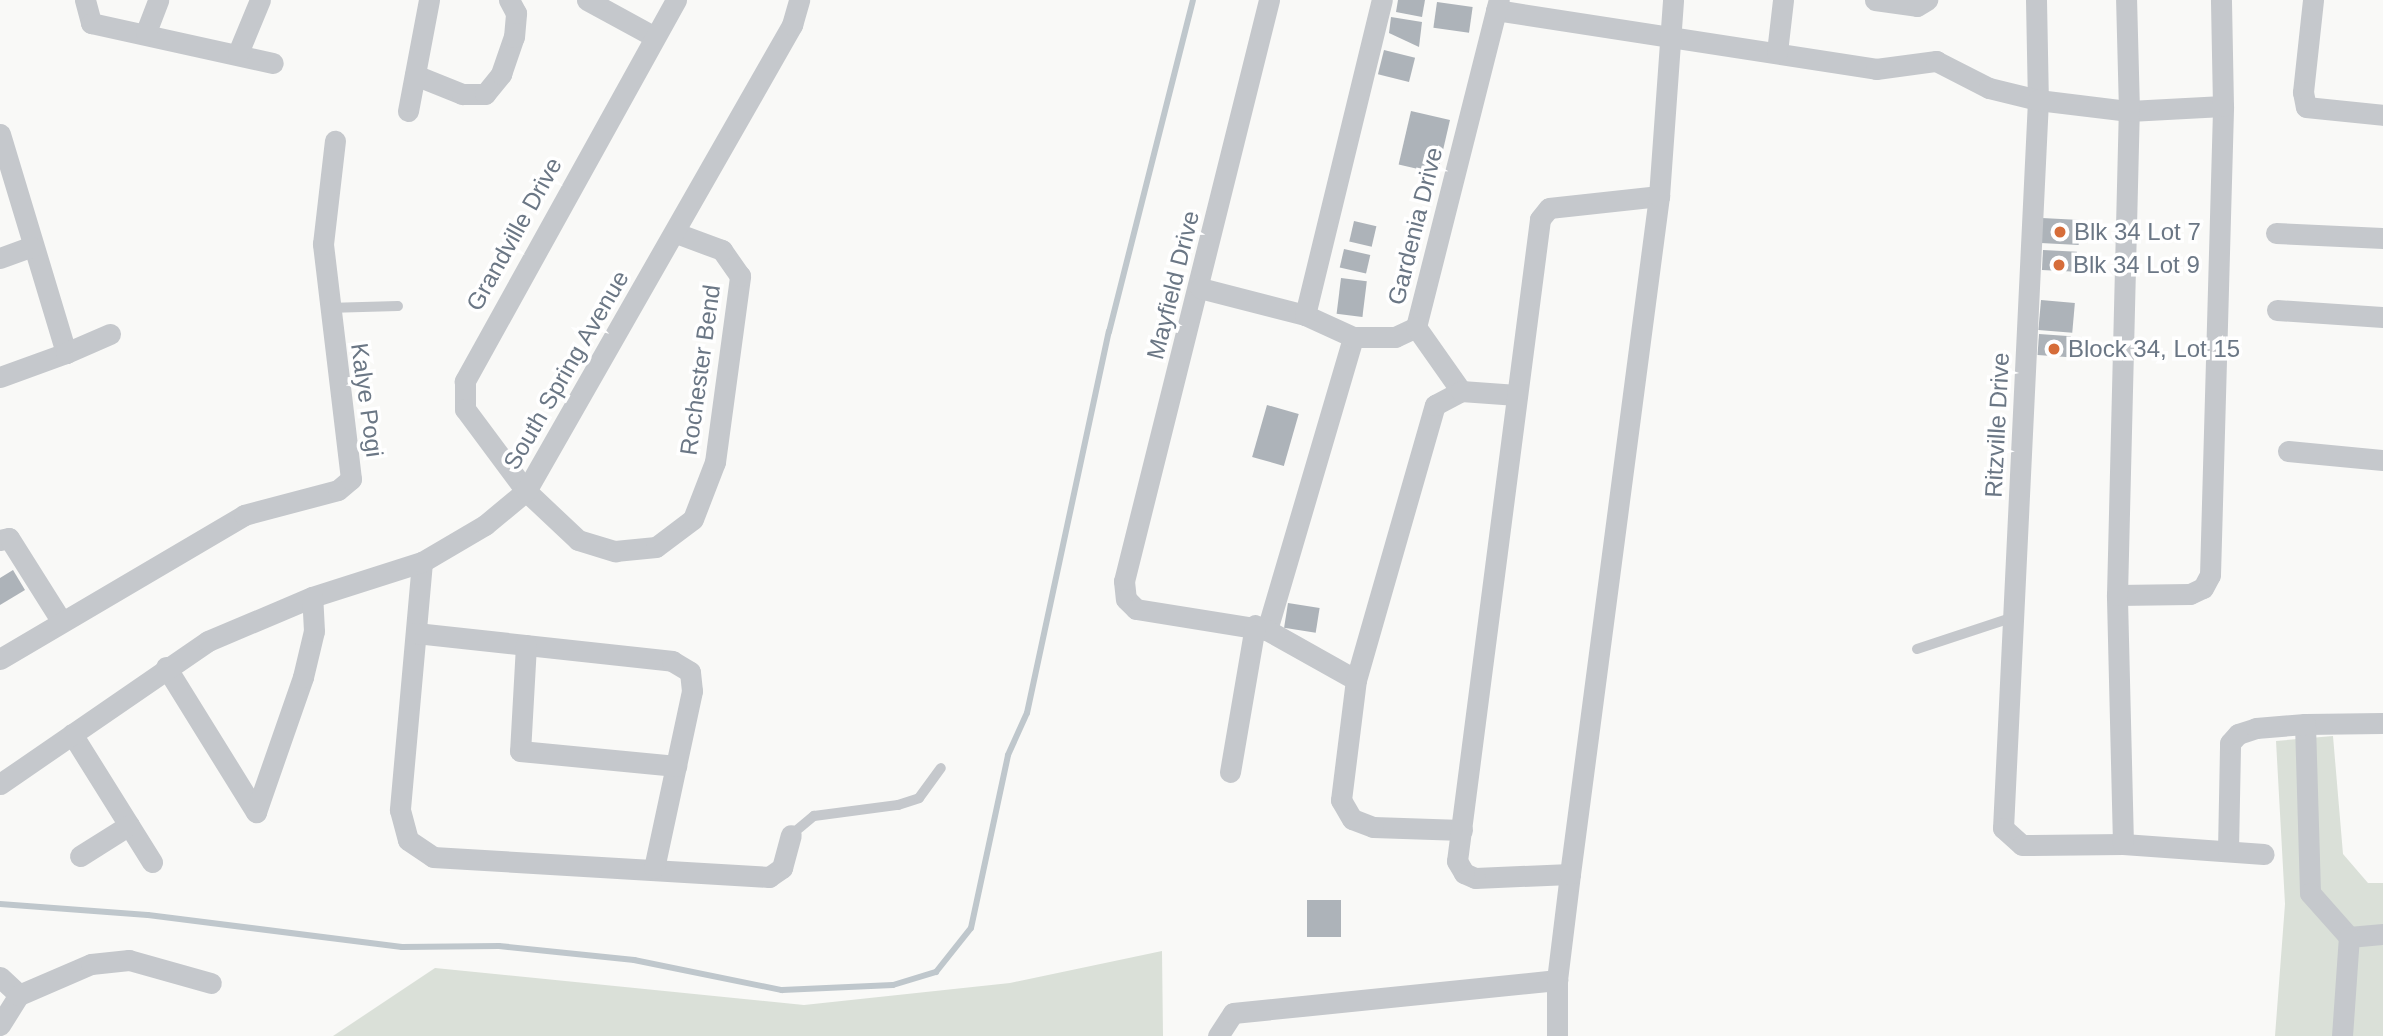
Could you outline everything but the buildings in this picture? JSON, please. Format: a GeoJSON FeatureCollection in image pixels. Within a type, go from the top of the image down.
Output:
{"type":"FeatureCollection","features":[{"type":"Feature","properties":{"kind":"street"},"geometry":{"type":"LineString","coordinates":[[85,0],[91,23],[146,32],[273,63]]}},
{"type":"Feature","properties":{"kind":"street"},"geometry":{"type":"LineString","coordinates":[[146,32],[158,0]]}},
{"type":"Feature","properties":{"kind":"street"},"geometry":{"type":"LineString","coordinates":[[238,53],[260,0]]}},
{"type":"Feature","properties":{"kind":"street"},"geometry":{"type":"LineString","coordinates":[[408,111],[429,0]]}},
{"type":"Feature","properties":{"kind":"street"},"geometry":{"type":"LineString","coordinates":[[415,75],[462,94],[485,94],[501,74],[514,37],[516,13],[509,0]]}},
{"type":"Feature","properties":{"kind":"street"},"geometry":{"type":"LineString","coordinates":[[587,0],[655,37]]}},
{"type":"Feature","properties":{"kind":"street","name":"Grandville Drive"},"geometry":{"type":"LineString","coordinates":[[526,491],[465,409],[465,381],[676,0]]}},
{"type":"Feature","properties":{"kind":"street","name":"South Spring Avenue"},"geometry":{"type":"LineString","coordinates":[[0,784],[166,667],[208,641],[312,597],[422,562],[485,525],[526,491],[676,233],[792,25],[799,0]]}},
{"type":"Feature","properties":{"kind":"street","name":"Mayfield Drive"},"geometry":{"type":"LineString","coordinates":[[1261,628],[1136,610],[1126,599],[1125,581],[1200,288],[1269,0]]}},
{"type":"Feature","properties":{"kind":"street"},"geometry":{"type":"LineString","coordinates":[[1305,315],[1382,0]]}},
{"type":"Feature","properties":{"kind":"street"},"geometry":{"type":"LineString","coordinates":[[1557,1036],[1557,980],[1659,196],[1673,0]]}},
{"type":"Feature","properties":{"kind":"street"},"geometry":{"type":"LineString","coordinates":[[1777,52],[1783,0]]}},
{"type":"Feature","properties":{"kind":"street"},"geometry":{"type":"LineString","coordinates":[[1875,0],[1917,6],[1927,0]]}},
{"type":"Feature","properties":{"kind":"street","name":"Ritzville Drive"},"geometry":{"type":"LineString","coordinates":[[2036,0],[2038,100],[2003,828],[2022,845],[2123,844]]}},
{"type":"Feature","properties":{"kind":"street"},"geometry":{"type":"LineString","coordinates":[[2126,0],[2129,111],[2117,595],[2123,844],[2264,854]]}},
{"type":"Feature","properties":{"kind":"street"},"geometry":{"type":"LineString","coordinates":[[2117,595],[2190,594],[2203,588],[2210,575],[2223,106],[2221,0]]}},
{"type":"Feature","properties":{"kind":"street"},"geometry":{"type":"LineString","coordinates":[[2313,0],[2303,92],[2306,107],[2383,116]]}},
{"type":"Feature","properties":{"kind":"street"},"geometry":{"type":"LineString","coordinates":[[1498,5],[1670,38],[1876,69],[1936,61],[1989,88],[2038,100],[2129,111],[2223,106]]}},
{"type":"Feature","properties":{"kind":"street","name":"Gardenia Drive"},"geometry":{"type":"LineString","coordinates":[[1200,288],[1305,315],[1353,337],[1395,337],[1416,327],[1498,5]]}},
{"type":"Feature","properties":{"kind":"street"},"geometry":{"type":"LineString","coordinates":[[0,134],[30,247],[65,353]]}},
{"type":"Feature","properties":{"kind":"street","name":"Kalye Pogi"},"geometry":{"type":"LineString","coordinates":[[0,659],[244,515],[338,490],[351,480],[327,308],[323,244],[335,141]]}},
{"type":"Feature","properties":{"kind":"street"},"geometry":{"type":"LineString","coordinates":[[1570,874],[1475,878],[1464,873],[1458,861],[1540,219],[1549,208],[1659,196]]}},
{"type":"Feature","properties":{"kind":"street","name":"Rochester Bend"},"geometry":{"type":"LineString","coordinates":[[526,491],[578,540],[615,551],[656,547],[694,520],[715,462],[740,276],[722,250],[676,233]]}},
{"type":"Feature","properties":{"kind":"street"},"geometry":{"type":"LineString","coordinates":[[2276,233],[2383,237]]}},
{"type":"Feature","properties":{"kind":"street"},"geometry":{"type":"LineString","coordinates":[[0,258],[30,247]]}},
{"type":"Feature","properties":{"kind":"street"},"geometry":{"type":"LineString","coordinates":[[2277,310],[2383,317]]}},
{"type":"Feature","properties":{"kind":"street"},"geometry":{"type":"LineString","coordinates":[[1416,327],[1461,391]]}},
{"type":"Feature","properties":{"kind":"street"},"geometry":{"type":"LineString","coordinates":[[0,377],[110,334]]}},
{"type":"Feature","properties":{"kind":"street"},"geometry":{"type":"LineString","coordinates":[[1230,772],[1261,628],[1353,337]]}},
{"type":"Feature","properties":{"kind":"street"},"geometry":{"type":"LineString","coordinates":[[1462,830],[1373,827],[1352,820],[1341,800],[1356,680],[1435,405],[1461,391],[1517,395]]}},
{"type":"Feature","properties":{"kind":"street"},"geometry":{"type":"LineString","coordinates":[[2288,450],[2383,460]]}},
{"type":"Feature","properties":{"kind":"street"},"geometry":{"type":"LineString","coordinates":[[0,540],[9,538],[62,622]]}},
{"type":"Feature","properties":{"kind":"street"},"geometry":{"type":"LineString","coordinates":[[422,562],[400,810],[408,840],[433,857],[654,868],[769,877],[782,867],[791,835]]}},
{"type":"Feature","properties":{"kind":"street"},"geometry":{"type":"LineString","coordinates":[[166,667],[256,812],[303,677],[314,631],[312,597]]}},
{"type":"Feature","properties":{"kind":"street"},"geometry":{"type":"LineString","coordinates":[[1261,628],[1356,680]]}},
{"type":"Feature","properties":{"kind":"street"},"geometry":{"type":"LineString","coordinates":[[416,633],[672,661],[690,671],[692,691],[654,868]]}},
{"type":"Feature","properties":{"kind":"street"},"geometry":{"type":"LineString","coordinates":[[526,645],[520,751],[676,766]]}},
{"type":"Feature","properties":{"kind":"street"},"geometry":{"type":"LineString","coordinates":[[2228,851],[2230,743],[2238,734],[2256,728],[2305,724],[2383,723]]}},
{"type":"Feature","properties":{"kind":"street"},"geometry":{"type":"LineString","coordinates":[[2305,724],[2310,893],[2349,937],[2342,1036]]}},
{"type":"Feature","properties":{"kind":"street"},"geometry":{"type":"LineString","coordinates":[[72,734],[152,862]]}},
{"type":"Feature","properties":{"kind":"street"},"geometry":{"type":"LineString","coordinates":[[80,856],[129,825]]}},
{"type":"Feature","properties":{"kind":"street"},"geometry":{"type":"LineString","coordinates":[[2349,937],[2383,934]]}},
{"type":"Feature","properties":{"kind":"street"},"geometry":{"type":"LineString","coordinates":[[0,1025],[19,995],[91,964],[129,960],[211,983]]}},
{"type":"Feature","properties":{"kind":"street"},"geometry":{"type":"LineString","coordinates":[[0,976],[19,995]]}},
{"type":"Feature","properties":{"kind":"street"},"geometry":{"type":"LineString","coordinates":[[1218,1036],[1233,1013],[1557,980]]}},
{"type":"Feature","properties":{"kind":"lane"},"geometry":{"type":"LineString","coordinates":[[327,308],[398,306]]}},
{"type":"Feature","properties":{"kind":"lane"},"geometry":{"type":"LineString","coordinates":[[1917,649],[2014,617]]}},
{"type":"Feature","properties":{"kind":"lane"},"geometry":{"type":"LineString","coordinates":[[791,835],[814,816],[898,805],[919,798],[941,768]]}},
{"type":"Feature","properties":{"kind":"shaded area"},"geometry":{"type":"Polygon","coordinates":[[[2333,736],[2343,854],[2368,883],[2383,883],[2383,1036],[2275,1036],[2285,904],[2276,741],[2333,736]]]}},
{"type":"Feature","properties":{"kind":"shaded area"},"geometry":{"type":"Polygon","coordinates":[[[1162,951],[1163,1036],[333,1036],[435,968],[804,1005],[1010,983],[1162,951]]]}},
{"type":"Feature","properties":{"kind":"waterway"},"geometry":{"type":"LineString","coordinates":[[0,904],[148,915],[402,947],[499,946],[634,960],[782,990],[893,985],[936,972],[971,928],[1008,755],[1027,713],[1109,332],[1193,0]]}},
{"type":"Feature","properties":{"kind":"place","name":"Blk 34 Lot 7"},"geometry":{"type":"Point","coordinates":[2060,232]}},
{"type":"Feature","properties":{"kind":"place","name":"Blk 34 Lot 9"},"geometry":{"type":"Point","coordinates":[2059,265]}},
{"type":"Feature","properties":{"kind":"place","name":"Block 34, Lot 15"},"geometry":{"type":"Point","coordinates":[2054,349]}}]}
